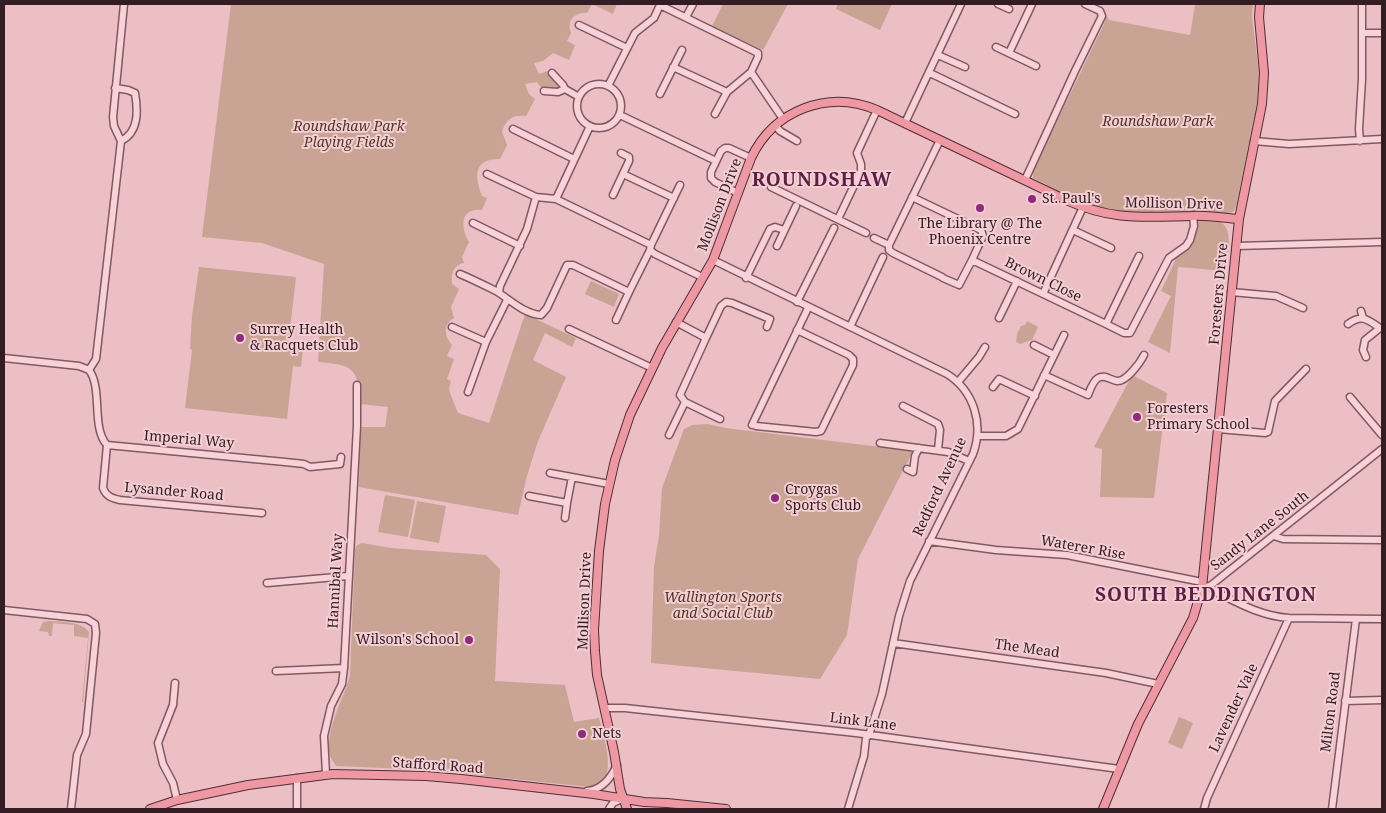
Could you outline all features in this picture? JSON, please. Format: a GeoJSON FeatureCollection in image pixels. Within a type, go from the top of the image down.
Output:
{"type":"FeatureCollection","features":[{"type":"Feature","properties":{"kind":"main road","name":"Foresters Drive"},"geometry":{"type":"LineString","coordinates":[[1205,585],[1239,219],[1262,104],[1264,73],[1259,17],[1260,4]]}},
{"type":"Feature","properties":{"kind":"main road","name":"Mollison Drive"},"geometry":{"type":"LineString","coordinates":[[627,809],[622,799],[617,765],[598,675],[594,630],[600,532],[609,484],[627,425],[652,368],[676,322],[713,260],[751,158],[762,139],[775,125],[806,107],[831,102],[858,103],[877,110],[1083,207],[1107,214],[1136,218],[1193,216],[1239,219]]}},
{"type":"Feature","properties":{"kind":"main road"},"geometry":{"type":"LineString","coordinates":[[1102,809],[1138,724],[1193,618],[1205,585]]}},
{"type":"Feature","properties":{"kind":"main road","name":"Stafford Road"},"geometry":{"type":"LineString","coordinates":[[150,809],[177,800],[248,786],[326,774],[426,776],[726,809]]}},
{"type":"Feature","properties":{"kind":"main road"},"geometry":{"type":"LineString","coordinates":[[646,809],[654,802]]}},
{"type":"Feature","properties":{"kind":"street"},"geometry":{"type":"LineString","coordinates":[[89,370],[96,359],[121,141],[114,126],[113,117],[124,4]]}},
{"type":"Feature","properties":{"kind":"street"},"geometry":{"type":"LineString","coordinates":[[608,86],[635,33],[654,18],[659,4],[758,53],[751,72],[727,92],[715,114]]}},
{"type":"Feature","properties":{"kind":"street"},"geometry":{"type":"LineString","coordinates":[[686,17],[693,4]]}},
{"type":"Feature","properties":{"kind":"street"},"geometry":{"type":"LineString","coordinates":[[905,123],[961,4]]}},
{"type":"Feature","properties":{"kind":"street"},"geometry":{"type":"LineString","coordinates":[[998,4],[1009,9]]}},
{"type":"Feature","properties":{"kind":"street"},"geometry":{"type":"LineString","coordinates":[[1009,53],[1032,4]]}},
{"type":"Feature","properties":{"kind":"street"},"geometry":{"type":"LineString","coordinates":[[1025,180],[1074,71],[1102,16],[1102,13],[1085,4]]}},
{"type":"Feature","properties":{"kind":"street"},"geometry":{"type":"LineString","coordinates":[[1360,141],[1362,4]]}},
{"type":"Feature","properties":{"kind":"street"},"geometry":{"type":"LineString","coordinates":[[579,25],[627,48]]}},
{"type":"Feature","properties":{"kind":"street"},"geometry":{"type":"LineString","coordinates":[[1362,34],[1382,33]]}},
{"type":"Feature","properties":{"kind":"street"},"geometry":{"type":"LineString","coordinates":[[996,47],[1036,66]]}},
{"type":"Feature","properties":{"kind":"street"},"geometry":{"type":"LineString","coordinates":[[660,94],[682,50]]}},
{"type":"Feature","properties":{"kind":"street"},"geometry":{"type":"LineString","coordinates":[[938,55],[965,67]]}},
{"type":"Feature","properties":{"kind":"street"},"geometry":{"type":"LineString","coordinates":[[673,67],[727,92]]}},
{"type":"Feature","properties":{"kind":"street"},"geometry":{"type":"LineString","coordinates":[[751,72],[783,119]]}},
{"type":"Feature","properties":{"kind":"street"},"geometry":{"type":"LineString","coordinates":[[552,73],[563,85],[564,89],[579,97]]}},
{"type":"Feature","properties":{"kind":"street"},"geometry":{"type":"LineString","coordinates":[[930,73],[1015,114]]}},
{"type":"Feature","properties":{"kind":"street"},"geometry":{"type":"LineString","coordinates":[[596,84],[608,86],[618,95],[621,102],[620,116],[611,125],[604,128],[590,126],[580,118],[577,104],[579,97],[590,86],[596,84]]}},
{"type":"Feature","properties":{"kind":"street"},"geometry":{"type":"LineString","coordinates":[[115,88],[134,93],[136,103],[136,121],[133,131],[127,138],[121,141]]}},
{"type":"Feature","properties":{"kind":"street"},"geometry":{"type":"LineString","coordinates":[[544,91],[558,92],[564,89]]}},
{"type":"Feature","properties":{"kind":"street"},"geometry":{"type":"LineString","coordinates":[[838,219],[861,171],[857,152],[877,110]]}},
{"type":"Feature","properties":{"kind":"street"},"geometry":{"type":"LineString","coordinates":[[620,116],[716,162]]}},
{"type":"Feature","properties":{"kind":"street"},"geometry":{"type":"LineString","coordinates":[[775,125],[780,131],[797,141]]}},
{"type":"Feature","properties":{"kind":"street"},"geometry":{"type":"LineString","coordinates":[[556,199],[590,126]]}},
{"type":"Feature","properties":{"kind":"street"},"geometry":{"type":"LineString","coordinates":[[513,130],[574,159]]}},
{"type":"Feature","properties":{"kind":"street"},"geometry":{"type":"LineString","coordinates":[[912,197],[981,230],[983,236],[959,285],[893,253],[889,249],[889,245],[912,197],[940,140]]}},
{"type":"Feature","properties":{"kind":"street"},"geometry":{"type":"LineString","coordinates":[[1254,141],[1289,144],[1382,140]]}},
{"type":"Feature","properties":{"kind":"street"},"geometry":{"type":"LineString","coordinates":[[738,193],[712,179],[711,172],[722,150],[727,148],[751,158]]}},
{"type":"Feature","properties":{"kind":"street"},"geometry":{"type":"LineString","coordinates":[[613,195],[629,161],[628,157],[621,153]]}},
{"type":"Feature","properties":{"kind":"street"},"geometry":{"type":"LineString","coordinates":[[487,174],[536,197],[556,199],[651,248],[655,254],[702,277]]}},
{"type":"Feature","properties":{"kind":"street"},"geometry":{"type":"LineString","coordinates":[[623,174],[674,198]]}},
{"type":"Feature","properties":{"kind":"street"},"geometry":{"type":"LineString","coordinates":[[616,320],[680,185]]}},
{"type":"Feature","properties":{"kind":"street"},"geometry":{"type":"LineString","coordinates":[[770,188],[866,233]]}},
{"type":"Feature","properties":{"kind":"street"},"geometry":{"type":"LineString","coordinates":[[499,293],[500,286],[527,229],[536,197]]}},
{"type":"Feature","properties":{"kind":"street"},"geometry":{"type":"LineString","coordinates":[[777,246],[796,206]]}},
{"type":"Feature","properties":{"kind":"street"},"geometry":{"type":"LineString","coordinates":[[1043,294],[1083,207]]}},
{"type":"Feature","properties":{"kind":"street","name":"Brown Close"},"geometry":{"type":"LineString","coordinates":[[972,260],[1124,334],[1130,333],[1171,256],[1186,246],[1190,240],[1194,226],[1193,216]]}},
{"type":"Feature","properties":{"kind":"street"},"geometry":{"type":"LineString","coordinates":[[473,223],[520,246]]}},
{"type":"Feature","properties":{"kind":"street"},"geometry":{"type":"LineString","coordinates":[[746,278],[770,229],[775,227],[784,230]]}},
{"type":"Feature","properties":{"kind":"street"},"geometry":{"type":"LineString","coordinates":[[797,302],[834,228]]}},
{"type":"Feature","properties":{"kind":"street"},"geometry":{"type":"LineString","coordinates":[[1073,230],[1111,248]]}},
{"type":"Feature","properties":{"kind":"street"},"geometry":{"type":"LineString","coordinates":[[874,238],[889,245]]}},
{"type":"Feature","properties":{"kind":"street"},"geometry":{"type":"LineString","coordinates":[[1236,246],[1382,242]]}},
{"type":"Feature","properties":{"kind":"street"},"geometry":{"type":"LineString","coordinates":[[1106,324],[1139,256]]}},
{"type":"Feature","properties":{"kind":"street"},"geometry":{"type":"LineString","coordinates":[[850,327],[883,257]]}},
{"type":"Feature","properties":{"kind":"street","name":"Redford Avenue"},"geometry":{"type":"LineString","coordinates":[[713,260],[746,278],[947,374],[958,382],[974,407],[977,419],[978,436],[969,461],[910,581],[883,687],[869,735],[866,738],[862,763],[848,809]]}},
{"type":"Feature","properties":{"kind":"street"},"geometry":{"type":"LineString","coordinates":[[460,274],[499,293],[507,300],[534,314],[540,315],[547,308],[569,264],[573,264],[629,292]]}},
{"type":"Feature","properties":{"kind":"street"},"geometry":{"type":"LineString","coordinates":[[999,318],[1017,281]]}},
{"type":"Feature","properties":{"kind":"street"},"geometry":{"type":"LineString","coordinates":[[1232,292],[1276,296],[1303,308]]}},
{"type":"Feature","properties":{"kind":"street"},"geometry":{"type":"LineString","coordinates":[[468,392],[486,342],[507,300]]}},
{"type":"Feature","properties":{"kind":"street"},"geometry":{"type":"LineString","coordinates":[[720,419],[685,402],[681,398],[680,393],[721,306],[726,302],[732,303],[770,319],[767,327]]}},
{"type":"Feature","properties":{"kind":"street"},"geometry":{"type":"LineString","coordinates":[[797,330],[849,355],[853,359],[853,365],[821,431],[754,426],[797,330],[808,308]]}},
{"type":"Feature","properties":{"kind":"street"},"geometry":{"type":"LineString","coordinates":[[1361,311],[1363,318]]}},
{"type":"Feature","properties":{"kind":"street"},"geometry":{"type":"LineString","coordinates":[[1348,324],[1363,318],[1381,328],[1363,344],[1366,357]]}},
{"type":"Feature","properties":{"kind":"street"},"geometry":{"type":"LineString","coordinates":[[676,322],[706,338]]}},
{"type":"Feature","properties":{"kind":"street"},"geometry":{"type":"LineString","coordinates":[[452,327],[486,342]]}},
{"type":"Feature","properties":{"kind":"street"},"geometry":{"type":"LineString","coordinates":[[569,329],[652,368]]}},
{"type":"Feature","properties":{"kind":"street"},"geometry":{"type":"LineString","coordinates":[[978,436],[1006,436],[1018,428],[1064,335]]}},
{"type":"Feature","properties":{"kind":"street"},"geometry":{"type":"LineString","coordinates":[[1034,345],[1054,355]]}},
{"type":"Feature","properties":{"kind":"street"},"geometry":{"type":"LineString","coordinates":[[958,382],[985,347]]}},
{"type":"Feature","properties":{"kind":"street"},"geometry":{"type":"LineString","coordinates":[[1044,375],[1088,395],[1098,378],[1106,377],[1118,381],[1125,379],[1137,367],[1144,355]]}},
{"type":"Feature","properties":{"kind":"street"},"geometry":{"type":"LineString","coordinates":[[4,358],[79,366],[89,370],[93,378],[100,427],[107,445]]}},
{"type":"Feature","properties":{"kind":"street"},"geometry":{"type":"LineString","coordinates":[[1218,429],[1268,432],[1275,402],[1306,369]]}},
{"type":"Feature","properties":{"kind":"street"},"geometry":{"type":"LineString","coordinates":[[993,387],[999,379],[1035,396]]}},
{"type":"Feature","properties":{"kind":"street","name":"Hannibal Way"},"geometry":{"type":"LineString","coordinates":[[326,774],[324,736],[331,706],[342,684],[344,668],[357,426],[357,386]]}},
{"type":"Feature","properties":{"kind":"street"},"geometry":{"type":"LineString","coordinates":[[1350,396],[1382,435]]}},
{"type":"Feature","properties":{"kind":"street"},"geometry":{"type":"LineString","coordinates":[[669,435],[685,402]]}},
{"type":"Feature","properties":{"kind":"street"},"geometry":{"type":"LineString","coordinates":[[903,406],[938,424],[940,430],[938,450]]}},
{"type":"Feature","properties":{"kind":"street"},"geometry":{"type":"LineString","coordinates":[[880,443],[951,452],[969,461]]}},
{"type":"Feature","properties":{"kind":"street","name":"Imperial Way"},"geometry":{"type":"LineString","coordinates":[[107,445],[304,464],[310,467],[340,464],[340,457]]}},
{"type":"Feature","properties":{"kind":"street","name":"Lysander Road"},"geometry":{"type":"LineString","coordinates":[[107,445],[104,488],[105,493],[109,497],[120,500],[262,513]]}},
{"type":"Feature","properties":{"kind":"street"},"geometry":{"type":"LineString","coordinates":[[907,469],[913,472],[918,448]]}},
{"type":"Feature","properties":{"kind":"street","name":"Sandy Lane South"},"geometry":{"type":"LineString","coordinates":[[1205,585],[1274,536],[1382,449]]}},
{"type":"Feature","properties":{"kind":"street"},"geometry":{"type":"LineString","coordinates":[[550,473],[609,484]]}},
{"type":"Feature","properties":{"kind":"street"},"geometry":{"type":"LineString","coordinates":[[565,518],[572,477]]}},
{"type":"Feature","properties":{"kind":"street"},"geometry":{"type":"LineString","coordinates":[[529,496],[568,503]]}},
{"type":"Feature","properties":{"kind":"street"},"geometry":{"type":"LineString","coordinates":[[1274,536],[1283,539],[1382,540]]}},
{"type":"Feature","properties":{"kind":"street","name":"Waterer Rise"},"geometry":{"type":"LineString","coordinates":[[929,541],[988,550],[1066,556],[1205,585]]}},
{"type":"Feature","properties":{"kind":"street"},"geometry":{"type":"LineString","coordinates":[[267,583],[348,576]]}},
{"type":"Feature","properties":{"kind":"street"},"geometry":{"type":"LineString","coordinates":[[1205,585],[1257,612],[1268,615],[1289,618],[1382,619]]}},
{"type":"Feature","properties":{"kind":"street"},"geometry":{"type":"LineString","coordinates":[[4,610],[87,619],[95,624],[96,633],[86,734],[77,755],[71,809]]}},
{"type":"Feature","properties":{"kind":"street","name":"Lavender Vale"},"geometry":{"type":"LineString","coordinates":[[1204,809],[1207,798],[1289,618]]}},
{"type":"Feature","properties":{"kind":"street","name":"Milton Road"},"geometry":{"type":"LineString","coordinates":[[1332,809],[1356,619]]}},
{"type":"Feature","properties":{"kind":"street","name":"The Mead"},"geometry":{"type":"LineString","coordinates":[[893,643],[1106,673],[1158,684]]}},
{"type":"Feature","properties":{"kind":"street"},"geometry":{"type":"LineString","coordinates":[[276,671],[344,668]]}},
{"type":"Feature","properties":{"kind":"street"},"geometry":{"type":"LineString","coordinates":[[175,683],[173,705],[158,743],[163,764],[173,783],[177,800]]}},
{"type":"Feature","properties":{"kind":"street"},"geometry":{"type":"LineString","coordinates":[[1345,701],[1382,700]]}},
{"type":"Feature","properties":{"kind":"street","name":"Link Lane"},"geometry":{"type":"LineString","coordinates":[[605,708],[625,708],[869,735],[1119,769]]}},
{"type":"Feature","properties":{"kind":"street"},"geometry":{"type":"LineString","coordinates":[[576,792],[594,790],[601,786],[611,777],[617,765]]}},
{"type":"Feature","properties":{"kind":"street"},"geometry":{"type":"LineString","coordinates":[[296,778],[297,809]]}},
{"type":"Feature","properties":{"kind":"street"},"geometry":{"type":"LineString","coordinates":[[609,809],[613,804],[622,799]]}},
{"type":"Feature","properties":{"kind":"green space","name":"Roundshaw Park Playing Fields"},"geometry":{"type":"Polygon","coordinates":[[[231,4],[592,4],[587,13],[575,15],[571,21],[571,33],[567,41],[575,45],[569,60],[553,53],[543,61],[534,63],[539,74],[548,71],[555,79],[559,88],[542,89],[537,82],[525,84],[529,94],[535,99],[526,116],[513,117],[505,124],[502,132],[507,145],[500,159],[484,162],[480,166],[477,176],[478,182],[482,196],[487,198],[482,210],[475,210],[466,215],[463,225],[469,242],[462,257],[464,263],[455,268],[452,277],[452,284],[459,289],[451,307],[454,318],[446,327],[447,338],[452,345],[447,356],[454,359],[447,379],[451,381],[450,393],[458,413],[489,423],[525,314],[576,338],[572,347],[545,333],[533,360],[566,377],[538,441],[518,515],[359,487],[360,427],[385,427],[388,407],[360,404],[358,383],[352,371],[339,365],[318,362],[324,264],[262,243],[202,237],[231,4]]]}},
{"type":"Feature","properties":{"kind":"green space"},"geometry":{"type":"Polygon","coordinates":[[[592,4],[617,4],[613,14],[592,4]]]}},
{"type":"Feature","properties":{"kind":"green space"},"geometry":{"type":"Polygon","coordinates":[[[723,4],[788,4],[763,50],[712,26],[723,4]]]}},
{"type":"Feature","properties":{"kind":"green space"},"geometry":{"type":"Polygon","coordinates":[[[838,4],[892,4],[880,30],[836,9],[838,4]]]}},
{"type":"Feature","properties":{"kind":"green space","name":"Roundshaw Park"},"geometry":{"type":"Polygon","coordinates":[[[1193,4],[1253,4],[1252,17],[1259,73],[1257,103],[1236,207],[1233,212],[1145,213],[1108,209],[1063,194],[1033,178],[1033,171],[1104,24],[1106,15],[1109,20],[1190,35],[1195,5],[1193,4]]]}},
{"type":"Feature","properties":{"kind":"green space"},"geometry":{"type":"Polygon","coordinates":[[[1197,219],[1217,221],[1227,229],[1229,242],[1225,271],[1178,267],[1170,353],[1148,342],[1171,296],[1161,291],[1176,256],[1194,238],[1197,219]]]}},
{"type":"Feature","properties":{"kind":"green space","name":"Surrey Health & Racquets Club"},"geometry":{"type":"Polygon","coordinates":[[[199,267],[296,277],[288,346],[303,348],[301,367],[293,366],[287,419],[185,408],[192,350],[190,349],[192,316],[199,267]]]}},
{"type":"Feature","properties":{"kind":"green space"},"geometry":{"type":"Polygon","coordinates":[[[591,281],[619,294],[614,307],[585,294],[591,281]]]}},
{"type":"Feature","properties":{"kind":"green space"},"geometry":{"type":"Polygon","coordinates":[[[1027,321],[1038,327],[1032,340],[1020,344],[1016,342],[1017,334],[1021,326],[1025,325],[1027,321]]]}},
{"type":"Feature","properties":{"kind":"green space"},"geometry":{"type":"Polygon","coordinates":[[[1132,375],[1167,393],[1154,498],[1100,497],[1102,449],[1094,447],[1132,375]]]}},
{"type":"Feature","properties":{"kind":"green space","name":"Wallington Sports and Social Club"},"geometry":{"type":"Polygon","coordinates":[[[707,424],[913,451],[858,559],[847,635],[820,679],[651,663],[654,567],[659,535],[662,488],[684,429],[692,425],[707,424]]]}},
{"type":"Feature","properties":{"kind":"green space"},"geometry":{"type":"Polygon","coordinates":[[[385,495],[415,500],[408,537],[378,532],[385,495]]]}},
{"type":"Feature","properties":{"kind":"green space"},"geometry":{"type":"Polygon","coordinates":[[[417,501],[446,506],[439,543],[410,538],[417,501]]]}},
{"type":"Feature","properties":{"kind":"green space","name":"Wilson's School"},"geometry":{"type":"Polygon","coordinates":[[[362,543],[391,548],[486,555],[500,569],[495,681],[565,685],[574,722],[599,718],[608,759],[608,769],[605,778],[599,784],[589,787],[427,770],[336,766],[330,756],[330,736],[350,675],[355,549],[357,545],[362,543]]]}},
{"type":"Feature","properties":{"kind":"green space"},"geometry":{"type":"Polygon","coordinates":[[[43,622],[76,624],[89,632],[83,702],[88,638],[74,636],[74,625],[53,623],[52,636],[49,636],[48,632],[39,631],[43,622]]]}},
{"type":"Feature","properties":{"kind":"green space"},"geometry":{"type":"Polygon","coordinates":[[[1179,717],[1193,723],[1182,749],[1168,743],[1179,717]]]}},
{"type":"Feature","properties":{"kind":"place","name":"St. Paul's"},"geometry":{"type":"Point","coordinates":[1032,199]}},
{"type":"Feature","properties":{"kind":"place","name":"The Library @ The Phoenix Centre"},"geometry":{"type":"Point","coordinates":[980,208]}},
{"type":"Feature","properties":{"kind":"place","name":"Surrey Health & Racquets Club"},"geometry":{"type":"Point","coordinates":[240,338]}},
{"type":"Feature","properties":{"kind":"place","name":"Foresters Primary School"},"geometry":{"type":"Point","coordinates":[1137,417]}},
{"type":"Feature","properties":{"kind":"place","name":"Croygas Sports Club"},"geometry":{"type":"Point","coordinates":[775,498]}},
{"type":"Feature","properties":{"kind":"place","name":"Wilson's School"},"geometry":{"type":"Point","coordinates":[469,640]}},
{"type":"Feature","properties":{"kind":"place","name":"Nets"},"geometry":{"type":"Point","coordinates":[582,734]}},
{"type":"Feature","properties":{"kind":"district","name":"ROUNDSHAW"},"geometry":{"type":"Point","coordinates":[822,181]}},
{"type":"Feature","properties":{"kind":"district","name":"SOUTH BEDDINGTON"},"geometry":{"type":"Point","coordinates":[1206,596]}}]}
